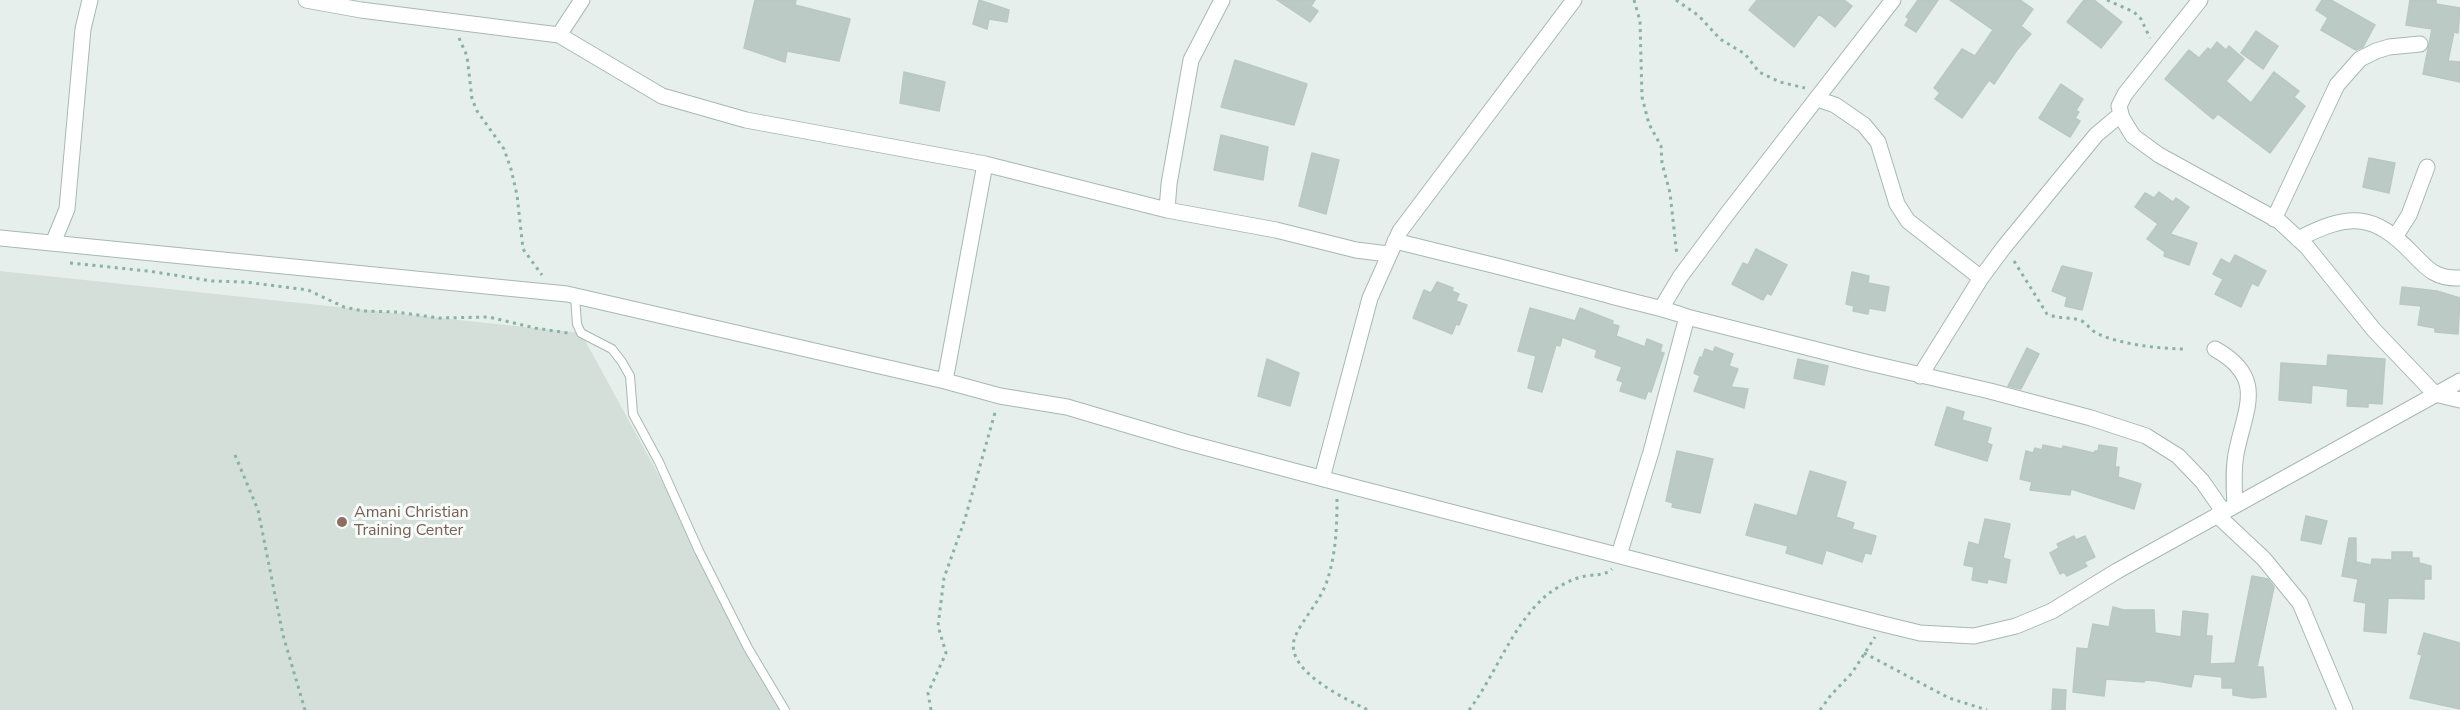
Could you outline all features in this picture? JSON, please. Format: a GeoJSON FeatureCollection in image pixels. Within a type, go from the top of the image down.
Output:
{"type":"FeatureCollection","features":[{"type":"Feature","properties":{"kind":"street"},"geometry":{"type":"LineString","coordinates":[[53,243],[67,209],[83,29],[90,0]]}},
{"type":"Feature","properties":{"kind":"street"},"geometry":{"type":"LineString","coordinates":[[306,0],[361,10],[559,35],[662,96],[746,120],[985,164],[1167,210],[1276,230],[1356,250],[1392,247],[1508,267],[1617,298],[1662,307],[1687,317],[1920,376],[1990,391],[2091,418],[2146,436],[2178,456],[2202,481],[2300,603],[2345,710]]}},
{"type":"Feature","properties":{"kind":"street"},"geometry":{"type":"LineString","coordinates":[[559,35],[582,0]]}},
{"type":"Feature","properties":{"kind":"street"},"geometry":{"type":"LineString","coordinates":[[1167,210],[1169,184],[1191,60],[1222,0]]}},
{"type":"Feature","properties":{"kind":"street"},"geometry":{"type":"LineString","coordinates":[[1329,480],[1370,298],[1400,231],[1478,124],[1574,0]]}},
{"type":"Feature","properties":{"kind":"street"},"geometry":{"type":"LineString","coordinates":[[1662,307],[1680,277],[1893,0]]}},
{"type":"Feature","properties":{"kind":"street"},"geometry":{"type":"LineString","coordinates":[[2200,0],[2125,94],[2119,106],[2133,136],[2159,155],[2274,219],[2298,239],[2374,330],[2435,394],[2460,400]]}},
{"type":"Feature","properties":{"kind":"street"},"geometry":{"type":"LineString","coordinates":[[2274,219],[2337,85],[2360,59],[2376,51],[2389,47],[2420,44]]}},
{"type":"Feature","properties":{"kind":"street"},"geometry":{"type":"LineString","coordinates":[[1819,96],[1864,125],[1878,142],[1897,204],[1908,221],[1981,278]]}},
{"type":"Feature","properties":{"kind":"street"},"geometry":{"type":"LineString","coordinates":[[1920,376],[1981,278],[2004,247],[2096,135],[2121,114]]}},
{"type":"Feature","properties":{"kind":"street"},"geometry":{"type":"LineString","coordinates":[[945,381],[985,164]]}},
{"type":"Feature","properties":{"kind":"street"},"geometry":{"type":"LineString","coordinates":[[2395,237],[2409,215],[2427,167]]}},
{"type":"Feature","properties":{"kind":"street"},"geometry":{"type":"LineString","coordinates":[[2298,239],[2317,229],[2354,220],[2377,224],[2395,237],[2428,270],[2446,279],[2460,278]]}},
{"type":"Feature","properties":{"kind":"street"},"geometry":{"type":"LineString","coordinates":[[0,238],[575,296],[945,381],[1000,396],[1067,406],[1185,442],[1920,633],[1974,636],[2016,626],[2052,611],[2117,570],[2460,381]]}},
{"type":"Feature","properties":{"kind":"street"},"geometry":{"type":"LineString","coordinates":[[1621,555],[1687,317]]}},
{"type":"Feature","properties":{"kind":"street"},"geometry":{"type":"LineString","coordinates":[[2215,349],[2240,368],[2249,391],[2247,414],[2235,457],[2225,510]]}},
{"type":"Feature","properties":{"kind":"lane"},"geometry":{"type":"LineString","coordinates":[[575,296],[577,324],[581,333],[612,349],[626,369],[632,389],[633,414],[659,462],[704,561],[748,648],[785,710]]}},
{"type":"Feature","properties":{"kind":"path"},"geometry":{"type":"LineString","coordinates":[[1634,0],[1640,21],[1642,97],[1649,124],[1661,146],[1662,163],[1670,193],[1680,277]]}},
{"type":"Feature","properties":{"kind":"path"},"geometry":{"type":"LineString","coordinates":[[1676,0],[1700,16],[1720,39],[1745,54],[1765,75],[1819,96]]}},
{"type":"Feature","properties":{"kind":"path"},"geometry":{"type":"LineString","coordinates":[[2107,0],[2134,12],[2141,20],[2156,55]]}},
{"type":"Feature","properties":{"kind":"path"},"geometry":{"type":"LineString","coordinates":[[449,21],[461,40],[467,56],[472,99],[477,111],[504,149],[511,169],[517,195],[523,249],[557,293]]}},
{"type":"Feature","properties":{"kind":"path"},"geometry":{"type":"LineString","coordinates":[[2004,247],[2047,314],[2077,319],[2084,322],[2095,333],[2108,338],[2155,348],[2182,349]]}},
{"type":"Feature","properties":{"kind":"path"},"geometry":{"type":"LineString","coordinates":[[69,263],[148,271],[212,281],[244,282],[308,290],[344,308],[363,311],[439,318],[489,317],[535,328],[581,333]]}},
{"type":"Feature","properties":{"kind":"path"},"geometry":{"type":"LineString","coordinates":[[931,710],[928,693],[946,653],[938,626],[944,578],[965,519],[986,436],[1000,396]]}},
{"type":"Feature","properties":{"kind":"path"},"geometry":{"type":"LineString","coordinates":[[234,455],[258,510],[283,635],[305,710]]}},
{"type":"Feature","properties":{"kind":"path"},"geometry":{"type":"LineString","coordinates":[[1329,480],[1337,537],[1327,582],[1295,637],[1295,652],[1309,676],[1334,693],[1368,710]]}},
{"type":"Feature","properties":{"kind":"path"},"geometry":{"type":"LineString","coordinates":[[1469,710],[1509,644],[1547,596],[1572,580],[1607,573],[1614,568],[1621,555]]}},
{"type":"Feature","properties":{"kind":"path"},"geometry":{"type":"LineString","coordinates":[[1820,710],[1852,673],[1884,624]]}},
{"type":"Feature","properties":{"kind":"path"},"geometry":{"type":"LineString","coordinates":[[1864,653],[1948,698],[1987,710]]}},
{"type":"Feature","properties":{"kind":"shaded area","name":"Amani Christian Training Center"},"geometry":{"type":"Polygon","coordinates":[[[0,271],[581,333],[787,710],[0,710],[0,271]]]}},
{"type":"Feature","properties":{"kind":"building"},"geometry":{"type":"Polygon","coordinates":[[[755,0],[796,0],[795,5],[850,19],[839,61],[787,51],[785,62],[744,48],[755,0]]]}},
{"type":"Feature","properties":{"kind":"building"},"geometry":{"type":"Polygon","coordinates":[[[979,0],[1009,10],[1007,22],[989,19],[987,29],[973,24],[979,0]]]}},
{"type":"Feature","properties":{"kind":"building"},"geometry":{"type":"Polygon","coordinates":[[[1277,0],[1315,0],[1311,6],[1318,11],[1310,22],[1277,0]]]}},
{"type":"Feature","properties":{"kind":"building"},"geometry":{"type":"Polygon","coordinates":[[[1757,0],[1844,0],[1852,6],[1835,27],[1819,14],[1794,47],[1749,10],[1757,0]]]}},
{"type":"Feature","properties":{"kind":"building"},"geometry":{"type":"Polygon","coordinates":[[[1918,0],[1938,0],[1916,32],[1905,25],[1909,19],[1906,17],[1918,0]]]}},
{"type":"Feature","properties":{"kind":"building"},"geometry":{"type":"Polygon","coordinates":[[[1950,0],[2020,0],[2033,9],[2021,26],[2031,34],[1994,84],[1989,80],[1962,118],[1935,99],[1940,93],[1934,88],[1962,49],[1975,56],[1993,30],[1950,0]]]}},
{"type":"Feature","properties":{"kind":"building"},"geometry":{"type":"Polygon","coordinates":[[[2084,0],[2094,0],[2122,22],[2101,48],[2067,22],[2084,0]]]}},
{"type":"Feature","properties":{"kind":"building"},"geometry":{"type":"Polygon","coordinates":[[[2322,0],[2331,0],[2375,25],[2363,47],[2356,50],[2321,30],[2328,18],[2316,10],[2322,0]]]}},
{"type":"Feature","properties":{"kind":"building"},"geometry":{"type":"Polygon","coordinates":[[[2410,0],[2436,0],[2436,4],[2460,8],[2458,33],[2454,32],[2448,61],[2460,62],[2460,82],[2423,74],[2432,29],[2406,25],[2410,0]]]}},
{"type":"Feature","properties":{"kind":"building"},"geometry":{"type":"Polygon","coordinates":[[[2256,31],[2278,46],[2263,69],[2241,53],[2256,31]]]}},
{"type":"Feature","properties":{"kind":"building"},"geometry":{"type":"Polygon","coordinates":[[[2217,42],[2226,50],[2229,46],[2244,59],[2226,81],[2251,103],[2274,72],[2299,91],[2294,97],[2305,106],[2270,153],[2218,114],[2213,119],[2165,79],[2189,50],[2199,58],[2208,48],[2211,50],[2217,42]]]}},
{"type":"Feature","properties":{"kind":"building"},"geometry":{"type":"Polygon","coordinates":[[[1235,60],[1307,84],[1294,125],[1221,107],[1235,60]]]}},
{"type":"Feature","properties":{"kind":"building"},"geometry":{"type":"Polygon","coordinates":[[[904,72],[945,82],[939,111],[900,103],[904,72]]]}},
{"type":"Feature","properties":{"kind":"building"},"geometry":{"type":"Polygon","coordinates":[[[2061,84],[2083,99],[2076,110],[2079,112],[2075,118],[2080,121],[2070,137],[2039,118],[2061,84]]]}},
{"type":"Feature","properties":{"kind":"building"},"geometry":{"type":"Polygon","coordinates":[[[1221,135],[1268,147],[1263,180],[1214,170],[1221,135]]]}},
{"type":"Feature","properties":{"kind":"building"},"geometry":{"type":"Polygon","coordinates":[[[1312,153],[1339,160],[1326,214],[1299,206],[1312,153]]]}},
{"type":"Feature","properties":{"kind":"building"},"geometry":{"type":"Polygon","coordinates":[[[2369,158],[2395,163],[2389,193],[2363,187],[2369,158]]]}},
{"type":"Feature","properties":{"kind":"building"},"geometry":{"type":"Polygon","coordinates":[[[2159,192],[2173,202],[2176,198],[2189,207],[2170,234],[2197,243],[2189,265],[2164,256],[2165,252],[2147,239],[2158,224],[2135,207],[2145,193],[2154,198],[2159,192]]]}},
{"type":"Feature","properties":{"kind":"building"},"geometry":{"type":"Polygon","coordinates":[[[1756,249],[1787,265],[1771,295],[1767,293],[1763,300],[1732,284],[1743,263],[1748,265],[1756,249]]]}},
{"type":"Feature","properties":{"kind":"building"},"geometry":{"type":"Polygon","coordinates":[[[2235,255],[2266,271],[2258,286],[2252,283],[2241,307],[2215,294],[2223,279],[2213,274],[2221,259],[2230,264],[2235,255]]]}},
{"type":"Feature","properties":{"kind":"building"},"geometry":{"type":"Polygon","coordinates":[[[2062,266],[2092,273],[2082,310],[2065,306],[2067,297],[2052,291],[2062,266]]]}},
{"type":"Feature","properties":{"kind":"building"},"geometry":{"type":"Polygon","coordinates":[[[1852,272],[1869,276],[1868,283],[1889,287],[1885,311],[1869,308],[1868,314],[1853,311],[1854,306],[1846,304],[1852,272]]]}},
{"type":"Feature","properties":{"kind":"building"},"geometry":{"type":"Polygon","coordinates":[[[1437,282],[1453,288],[1452,291],[1459,294],[1456,301],[1467,305],[1459,325],[1456,324],[1452,334],[1413,318],[1424,290],[1431,293],[1437,282]]]}},
{"type":"Feature","properties":{"kind":"building"},"geometry":{"type":"Polygon","coordinates":[[[2402,287],[2437,291],[2460,298],[2458,334],[2435,332],[2435,328],[2418,325],[2421,306],[2400,304],[2402,287]]]}},
{"type":"Feature","properties":{"kind":"building"},"geometry":{"type":"Polygon","coordinates":[[[1530,308],[1575,321],[1580,308],[1613,321],[1612,324],[1619,326],[1616,336],[1645,347],[1647,339],[1662,345],[1660,352],[1664,353],[1651,392],[1648,391],[1645,399],[1620,391],[1623,382],[1617,380],[1622,367],[1595,357],[1597,350],[1562,337],[1560,346],[1556,345],[1542,392],[1528,388],[1536,356],[1518,351],[1530,308]]]}},
{"type":"Feature","properties":{"kind":"building"},"geometry":{"type":"Polygon","coordinates":[[[1715,347],[1733,354],[1729,366],[1738,369],[1731,387],[1748,389],[1744,408],[1694,391],[1700,376],[1694,373],[1700,357],[1702,358],[1705,349],[1713,352],[1715,347]]]}},
{"type":"Feature","properties":{"kind":"building"},"geometry":{"type":"Polygon","coordinates":[[[2027,348],[2039,354],[2021,389],[2008,386],[2027,348]]]}},
{"type":"Feature","properties":{"kind":"building"},"geometry":{"type":"Polygon","coordinates":[[[2328,355],[2385,359],[2382,404],[2368,403],[2368,407],[2347,406],[2348,389],[2312,385],[2311,403],[2279,400],[2281,363],[2327,366],[2328,355]]]}},
{"type":"Feature","properties":{"kind":"building"},"geometry":{"type":"Polygon","coordinates":[[[1267,359],[1299,373],[1290,406],[1258,396],[1267,359]]]}},
{"type":"Feature","properties":{"kind":"building"},"geometry":{"type":"Polygon","coordinates":[[[1798,359],[1828,366],[1824,385],[1794,378],[1798,359]]]}},
{"type":"Feature","properties":{"kind":"building"},"geometry":{"type":"Polygon","coordinates":[[[1947,407],[1964,412],[1962,420],[1991,428],[1987,443],[1992,445],[1987,461],[1935,445],[1947,407]]]}},
{"type":"Feature","properties":{"kind":"building"},"geometry":{"type":"Polygon","coordinates":[[[2043,445],[2062,449],[2063,446],[2094,453],[2098,451],[2099,445],[2117,448],[2115,467],[2119,467],[2118,477],[2141,484],[2134,509],[2071,489],[2070,495],[2030,490],[2032,482],[2020,479],[2026,451],[2033,453],[2035,448],[2042,450],[2043,445]]]}},
{"type":"Feature","properties":{"kind":"building"},"geometry":{"type":"Polygon","coordinates":[[[1677,451],[1713,459],[1700,513],[1672,507],[1673,503],[1666,501],[1677,451]]]}},
{"type":"Feature","properties":{"kind":"building"},"geometry":{"type":"Polygon","coordinates":[[[1810,471],[1846,482],[1836,517],[1854,523],[1852,529],[1876,536],[1871,554],[1865,553],[1862,562],[1826,550],[1822,564],[1786,553],[1788,546],[1746,535],[1755,504],[1797,516],[1810,471]]]}},
{"type":"Feature","properties":{"kind":"building"},"geometry":{"type":"Polygon","coordinates":[[[2306,516],[2327,521],[2321,544],[2301,540],[2306,516]]]}},
{"type":"Feature","properties":{"kind":"building"},"geometry":{"type":"Polygon","coordinates":[[[1985,519],[2010,524],[2003,558],[2010,560],[2006,583],[1988,579],[1987,583],[1972,580],[1974,567],[1964,565],[1969,542],[1979,545],[1985,519]]]}},
{"type":"Feature","properties":{"kind":"building"},"geometry":{"type":"Polygon","coordinates":[[[2074,536],[2076,540],[2085,536],[2095,557],[2084,562],[2087,566],[2067,576],[2064,572],[2060,574],[2050,553],[2059,548],[2057,544],[2074,536]]]}},
{"type":"Feature","properties":{"kind":"building"},"geometry":{"type":"Polygon","coordinates":[[[2349,538],[2356,538],[2356,562],[2371,565],[2372,559],[2392,560],[2392,552],[2412,552],[2412,558],[2419,558],[2419,563],[2431,566],[2431,579],[2424,579],[2424,599],[2388,598],[2386,633],[2364,631],[2366,603],[2354,601],[2358,579],[2342,576],[2349,538]]]}},
{"type":"Feature","properties":{"kind":"building"},"geometry":{"type":"Polygon","coordinates":[[[2252,576],[2268,579],[2274,587],[2257,667],[2263,667],[2266,697],[2252,698],[2233,695],[2233,688],[2222,688],[2222,677],[2194,674],[2191,687],[2157,681],[2106,679],[2104,696],[2073,692],[2077,648],[2088,649],[2093,624],[2109,627],[2113,607],[2124,610],[2154,610],[2155,633],[2181,637],[2183,611],[2208,614],[2206,636],[2212,636],[2210,664],[2235,663],[2252,576]]]}},
{"type":"Feature","properties":{"kind":"building"},"geometry":{"type":"Polygon","coordinates":[[[2424,633],[2460,643],[2460,709],[2410,698],[2422,655],[2418,654],[2424,633]]]}},
{"type":"Feature","properties":{"kind":"building"},"geometry":{"type":"Polygon","coordinates":[[[2053,689],[2066,690],[2065,710],[2052,710],[2053,689]]]}},
{"type":"Feature","properties":{"kind":"place","name":"Amani Christian Training Center"},"geometry":{"type":"Point","coordinates":[342,522]}}]}
